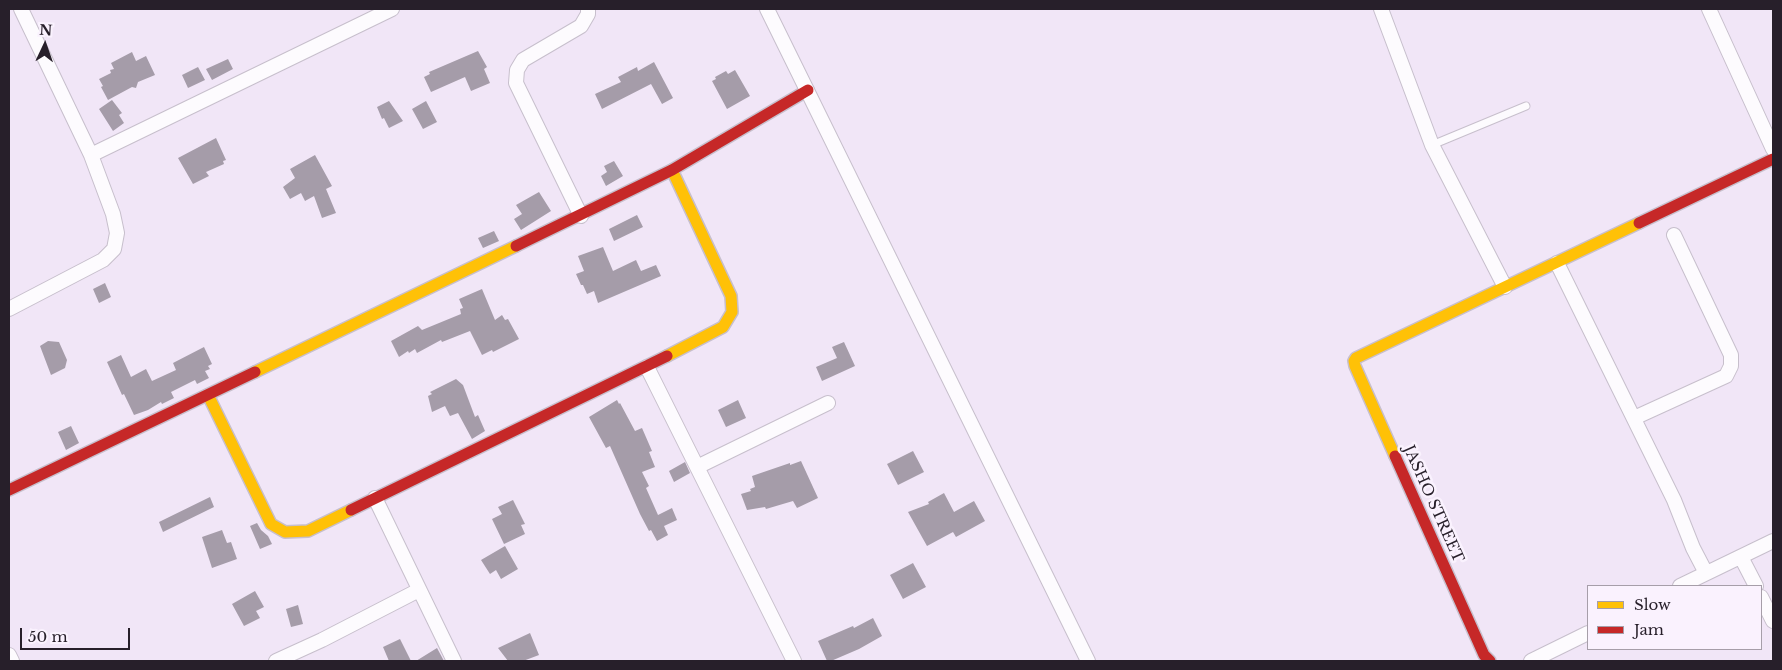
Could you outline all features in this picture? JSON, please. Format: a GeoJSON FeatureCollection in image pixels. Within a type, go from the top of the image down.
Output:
{"type":"FeatureCollection","features":[{"type":"Feature","properties":{"kind":"street"},"geometry":{"type":"LineString","coordinates":[[9,309],[103,260],[114,249],[117,233],[113,214],[91,155],[21,9]]}},
{"type":"Feature","properties":{"kind":"street"},"geometry":{"type":"LineString","coordinates":[[91,155],[392,9]]}},
{"type":"Feature","properties":{"kind":"street"},"geometry":{"type":"LineString","coordinates":[[581,216],[516,83],[517,70],[523,60],[582,26],[588,14],[588,9]]}},
{"type":"Feature","properties":{"kind":"street"},"geometry":{"type":"LineString","coordinates":[[768,9],[1088,661]]}},
{"type":"Feature","properties":{"kind":"street"},"geometry":{"type":"LineString","coordinates":[[1382,9],[1432,145],[1505,287],[1773,159]]}},
{"type":"Feature","properties":{"kind":"street"},"geometry":{"type":"LineString","coordinates":[[1709,9],[1773,149]]}},
{"type":"Feature","properties":{"kind":"street"},"geometry":{"type":"LineString","coordinates":[[9,490],[581,216],[672,170],[808,90]]}},
{"type":"Feature","properties":{"kind":"street"},"geometry":{"type":"LineString","coordinates":[[208,396],[271,524],[285,532],[308,531],[647,367],[723,326],[732,312],[731,296],[672,170]]}},
{"type":"Feature","properties":{"kind":"street"},"geometry":{"type":"LineString","coordinates":[[1634,418],[1726,376],[1730,366],[1731,354],[1674,235]]}},
{"type":"Feature","properties":{"kind":"street"},"geometry":{"type":"LineString","coordinates":[[1557,263],[1674,500],[1693,548],[1706,573]]}},
{"type":"Feature","properties":{"kind":"street","name":"JASHO STREET"},"geometry":{"type":"LineString","coordinates":[[1490,661],[1484,655],[1354,361],[1356,358],[1505,287]]}},
{"type":"Feature","properties":{"kind":"street"},"geometry":{"type":"LineString","coordinates":[[647,367],[794,661]]}},
{"type":"Feature","properties":{"kind":"street"},"geometry":{"type":"LineString","coordinates":[[697,467],[828,403]]}},
{"type":"Feature","properties":{"kind":"street"},"geometry":{"type":"LineString","coordinates":[[375,498],[454,661]]}},
{"type":"Feature","properties":{"kind":"street"},"geometry":{"type":"LineString","coordinates":[[1682,585],[1773,541]]}},
{"type":"Feature","properties":{"kind":"street"},"geometry":{"type":"LineString","coordinates":[[1741,557],[1755,585]]}},
{"type":"Feature","properties":{"kind":"street"},"geometry":{"type":"LineString","coordinates":[[276,661],[322,640],[419,590]]}},
{"type":"Feature","properties":{"kind":"street"},"geometry":{"type":"LineString","coordinates":[[1762,599],[1773,621]]}},
{"type":"Feature","properties":{"kind":"street"},"geometry":{"type":"LineString","coordinates":[[1531,661],[1587,633]]}},
{"type":"Feature","properties":{"kind":"street"},"geometry":{"type":"LineString","coordinates":[[9,655],[12,661]]}},
{"type":"Feature","properties":{"kind":"lane"},"geometry":{"type":"LineString","coordinates":[[1432,145],[1526,106]]}},
{"type":"Feature","properties":{"kind":"building"},"geometry":{"type":"Polygon","coordinates":[[[478,51],[487,67],[484,69],[490,83],[471,91],[465,77],[431,92],[424,77],[430,74],[429,72],[478,51]]]}},
{"type":"Feature","properties":{"kind":"building"},"geometry":{"type":"Polygon","coordinates":[[[132,52],[136,61],[146,56],[155,75],[138,82],[136,88],[132,87],[108,100],[99,79],[111,73],[110,70],[114,69],[111,63],[132,52]]]}},
{"type":"Feature","properties":{"kind":"building"},"geometry":{"type":"Polygon","coordinates":[[[228,59],[233,69],[212,80],[206,69],[228,59]]]}},
{"type":"Feature","properties":{"kind":"building"},"geometry":{"type":"Polygon","coordinates":[[[654,62],[673,98],[662,104],[651,84],[602,109],[595,94],[621,82],[618,77],[637,67],[638,71],[654,62]]]}},
{"type":"Feature","properties":{"kind":"building"},"geometry":{"type":"Polygon","coordinates":[[[198,67],[205,80],[188,88],[182,75],[198,67]]]}},
{"type":"Feature","properties":{"kind":"building"},"geometry":{"type":"Polygon","coordinates":[[[735,70],[750,96],[727,109],[712,81],[716,79],[715,77],[726,71],[728,74],[735,70]]]}},
{"type":"Feature","properties":{"kind":"building"},"geometry":{"type":"Polygon","coordinates":[[[112,100],[122,113],[119,115],[124,123],[113,131],[99,109],[112,100]]]}},
{"type":"Feature","properties":{"kind":"building"},"geometry":{"type":"Polygon","coordinates":[[[389,101],[403,121],[389,128],[384,118],[382,119],[377,107],[389,101]]]}},
{"type":"Feature","properties":{"kind":"building"},"geometry":{"type":"Polygon","coordinates":[[[426,101],[437,122],[423,129],[412,109],[426,101]]]}},
{"type":"Feature","properties":{"kind":"building"},"geometry":{"type":"Polygon","coordinates":[[[216,138],[226,160],[223,161],[224,164],[206,172],[209,176],[193,184],[178,158],[216,138]]]}},
{"type":"Feature","properties":{"kind":"building"},"geometry":{"type":"Polygon","coordinates":[[[315,155],[332,186],[326,189],[336,213],[322,218],[314,196],[305,201],[301,193],[290,199],[283,187],[295,178],[290,169],[315,155]]]}},
{"type":"Feature","properties":{"kind":"building"},"geometry":{"type":"Polygon","coordinates":[[[614,161],[623,176],[606,186],[601,176],[607,172],[604,166],[614,161]]]}},
{"type":"Feature","properties":{"kind":"building"},"geometry":{"type":"Polygon","coordinates":[[[539,192],[551,211],[521,230],[514,219],[522,214],[516,205],[539,192]]]}},
{"type":"Feature","properties":{"kind":"building"},"geometry":{"type":"Polygon","coordinates":[[[637,215],[643,227],[614,241],[609,229],[637,215]]]}},
{"type":"Feature","properties":{"kind":"building"},"geometry":{"type":"Polygon","coordinates":[[[494,231],[499,241],[483,248],[478,238],[494,231]]]}},
{"type":"Feature","properties":{"kind":"building"},"geometry":{"type":"Polygon","coordinates":[[[603,247],[613,271],[636,260],[641,271],[656,265],[661,276],[598,303],[594,291],[587,294],[576,274],[584,271],[578,256],[603,247]]]}},
{"type":"Feature","properties":{"kind":"building"},"geometry":{"type":"Polygon","coordinates":[[[105,283],[111,297],[99,303],[93,289],[105,283]]]}},
{"type":"Feature","properties":{"kind":"building"},"geometry":{"type":"Polygon","coordinates":[[[482,289],[495,320],[502,315],[505,320],[508,319],[519,339],[493,352],[492,350],[482,355],[470,331],[442,342],[441,340],[417,353],[415,349],[409,353],[408,351],[399,357],[391,341],[418,326],[422,330],[461,314],[460,309],[463,308],[459,299],[482,289]]]}},
{"type":"Feature","properties":{"kind":"building"},"geometry":{"type":"Polygon","coordinates":[[[48,341],[59,342],[67,360],[65,368],[51,375],[40,346],[48,341]]]}},
{"type":"Feature","properties":{"kind":"building"},"geometry":{"type":"Polygon","coordinates":[[[844,342],[855,366],[822,381],[816,367],[837,358],[832,347],[844,342]]]}},
{"type":"Feature","properties":{"kind":"building"},"geometry":{"type":"Polygon","coordinates":[[[204,347],[212,364],[208,366],[210,369],[205,371],[209,378],[197,384],[195,380],[171,392],[174,398],[134,415],[124,394],[122,395],[107,362],[121,355],[131,377],[146,369],[152,381],[176,370],[173,363],[204,347]]]}},
{"type":"Feature","properties":{"kind":"building"},"geometry":{"type":"Polygon","coordinates":[[[456,379],[463,385],[475,417],[478,415],[485,431],[472,439],[458,413],[450,416],[445,406],[432,412],[428,396],[432,394],[430,392],[456,379]]]}},
{"type":"Feature","properties":{"kind":"building"},"geometry":{"type":"Polygon","coordinates":[[[617,400],[635,431],[642,428],[652,451],[649,452],[655,467],[642,472],[649,486],[646,488],[658,515],[672,508],[677,520],[664,526],[668,535],[657,541],[640,514],[610,446],[606,448],[589,417],[617,400]]]}},
{"type":"Feature","properties":{"kind":"building"},"geometry":{"type":"Polygon","coordinates":[[[738,400],[746,418],[726,427],[718,410],[738,400]]]}},
{"type":"Feature","properties":{"kind":"building"},"geometry":{"type":"Polygon","coordinates":[[[71,426],[79,443],[66,450],[58,432],[71,426]]]}},
{"type":"Feature","properties":{"kind":"building"},"geometry":{"type":"Polygon","coordinates":[[[913,451],[924,472],[898,485],[887,464],[913,451]]]}},
{"type":"Feature","properties":{"kind":"building"},"geometry":{"type":"Polygon","coordinates":[[[801,461],[818,498],[797,508],[793,501],[766,509],[765,507],[747,510],[741,494],[751,491],[750,489],[755,487],[752,476],[801,461]]]}},
{"type":"Feature","properties":{"kind":"building"},"geometry":{"type":"Polygon","coordinates":[[[685,462],[690,473],[674,482],[669,471],[685,462]]]}},
{"type":"Feature","properties":{"kind":"building"},"geometry":{"type":"Polygon","coordinates":[[[944,493],[954,512],[974,501],[985,521],[956,537],[953,532],[927,546],[908,512],[929,504],[928,502],[944,493]]]}},
{"type":"Feature","properties":{"kind":"building"},"geometry":{"type":"Polygon","coordinates":[[[210,497],[214,507],[163,532],[159,522],[210,497]]]}},
{"type":"Feature","properties":{"kind":"building"},"geometry":{"type":"Polygon","coordinates":[[[513,500],[525,524],[521,525],[525,534],[504,544],[492,519],[502,514],[498,507],[513,500]]]}},
{"type":"Feature","properties":{"kind":"building"},"geometry":{"type":"Polygon","coordinates":[[[257,523],[272,544],[260,549],[250,526],[257,523]]]}},
{"type":"Feature","properties":{"kind":"building"},"geometry":{"type":"Polygon","coordinates":[[[222,530],[227,543],[231,542],[237,559],[212,568],[202,537],[222,530]]]}},
{"type":"Feature","properties":{"kind":"building"},"geometry":{"type":"Polygon","coordinates":[[[505,546],[518,569],[501,579],[496,570],[490,574],[481,560],[505,546]]]}},
{"type":"Feature","properties":{"kind":"building"},"geometry":{"type":"Polygon","coordinates":[[[913,563],[926,587],[903,599],[890,575],[913,563]]]}},
{"type":"Feature","properties":{"kind":"building"},"geometry":{"type":"Polygon","coordinates":[[[255,591],[264,607],[256,611],[260,618],[244,626],[232,604],[255,591]]]}},
{"type":"Feature","properties":{"kind":"building"},"geometry":{"type":"Polygon","coordinates":[[[298,605],[303,624],[291,627],[286,609],[298,605]]]}},
{"type":"Feature","properties":{"kind":"building"},"geometry":{"type":"Polygon","coordinates":[[[873,618],[882,636],[859,649],[827,661],[818,641],[853,626],[854,628],[873,618]]]}},
{"type":"Feature","properties":{"kind":"building"},"geometry":{"type":"Polygon","coordinates":[[[530,633],[539,655],[523,661],[508,661],[498,648],[530,633]]]}},
{"type":"Feature","properties":{"kind":"building"},"geometry":{"type":"Polygon","coordinates":[[[400,639],[411,661],[389,661],[383,647],[400,639]]]}},
{"type":"Feature","properties":{"kind":"building"},"geometry":{"type":"Polygon","coordinates":[[[437,648],[444,661],[416,661],[437,648]]]}},
{"type":"Feature","properties":{"kind":"traffic: slow"},"geometry":{"type":"LineString","coordinates":[[667,356],[723,327],[732,312],[731,296],[672,170]]}},
{"type":"Feature","properties":{"kind":"traffic: slow"},"geometry":{"type":"LineString","coordinates":[[1395,456],[1355,366],[1354,361],[1356,358],[1639,223]]}},
{"type":"Feature","properties":{"kind":"traffic: slow"},"geometry":{"type":"LineString","coordinates":[[255,372],[516,246]]}},
{"type":"Feature","properties":{"kind":"traffic: slow"},"geometry":{"type":"LineString","coordinates":[[208,395],[271,524],[285,532],[308,531],[351,510]]}},
{"type":"Feature","properties":{"kind":"traffic: jam"},"geometry":{"type":"LineString","coordinates":[[516,246],[672,170],[808,90]]}},
{"type":"Feature","properties":{"kind":"traffic: jam"},"geometry":{"type":"LineString","coordinates":[[1639,223],[1773,159]]}},
{"type":"Feature","properties":{"kind":"traffic: jam"},"geometry":{"type":"LineString","coordinates":[[351,510],[667,356]]}},
{"type":"Feature","properties":{"kind":"traffic: jam"},"geometry":{"type":"LineString","coordinates":[[9,490],[255,372]]}},
{"type":"Feature","properties":{"kind":"traffic: jam"},"geometry":{"type":"LineString","coordinates":[[1395,456],[1484,655],[1490,661]]}}]}
